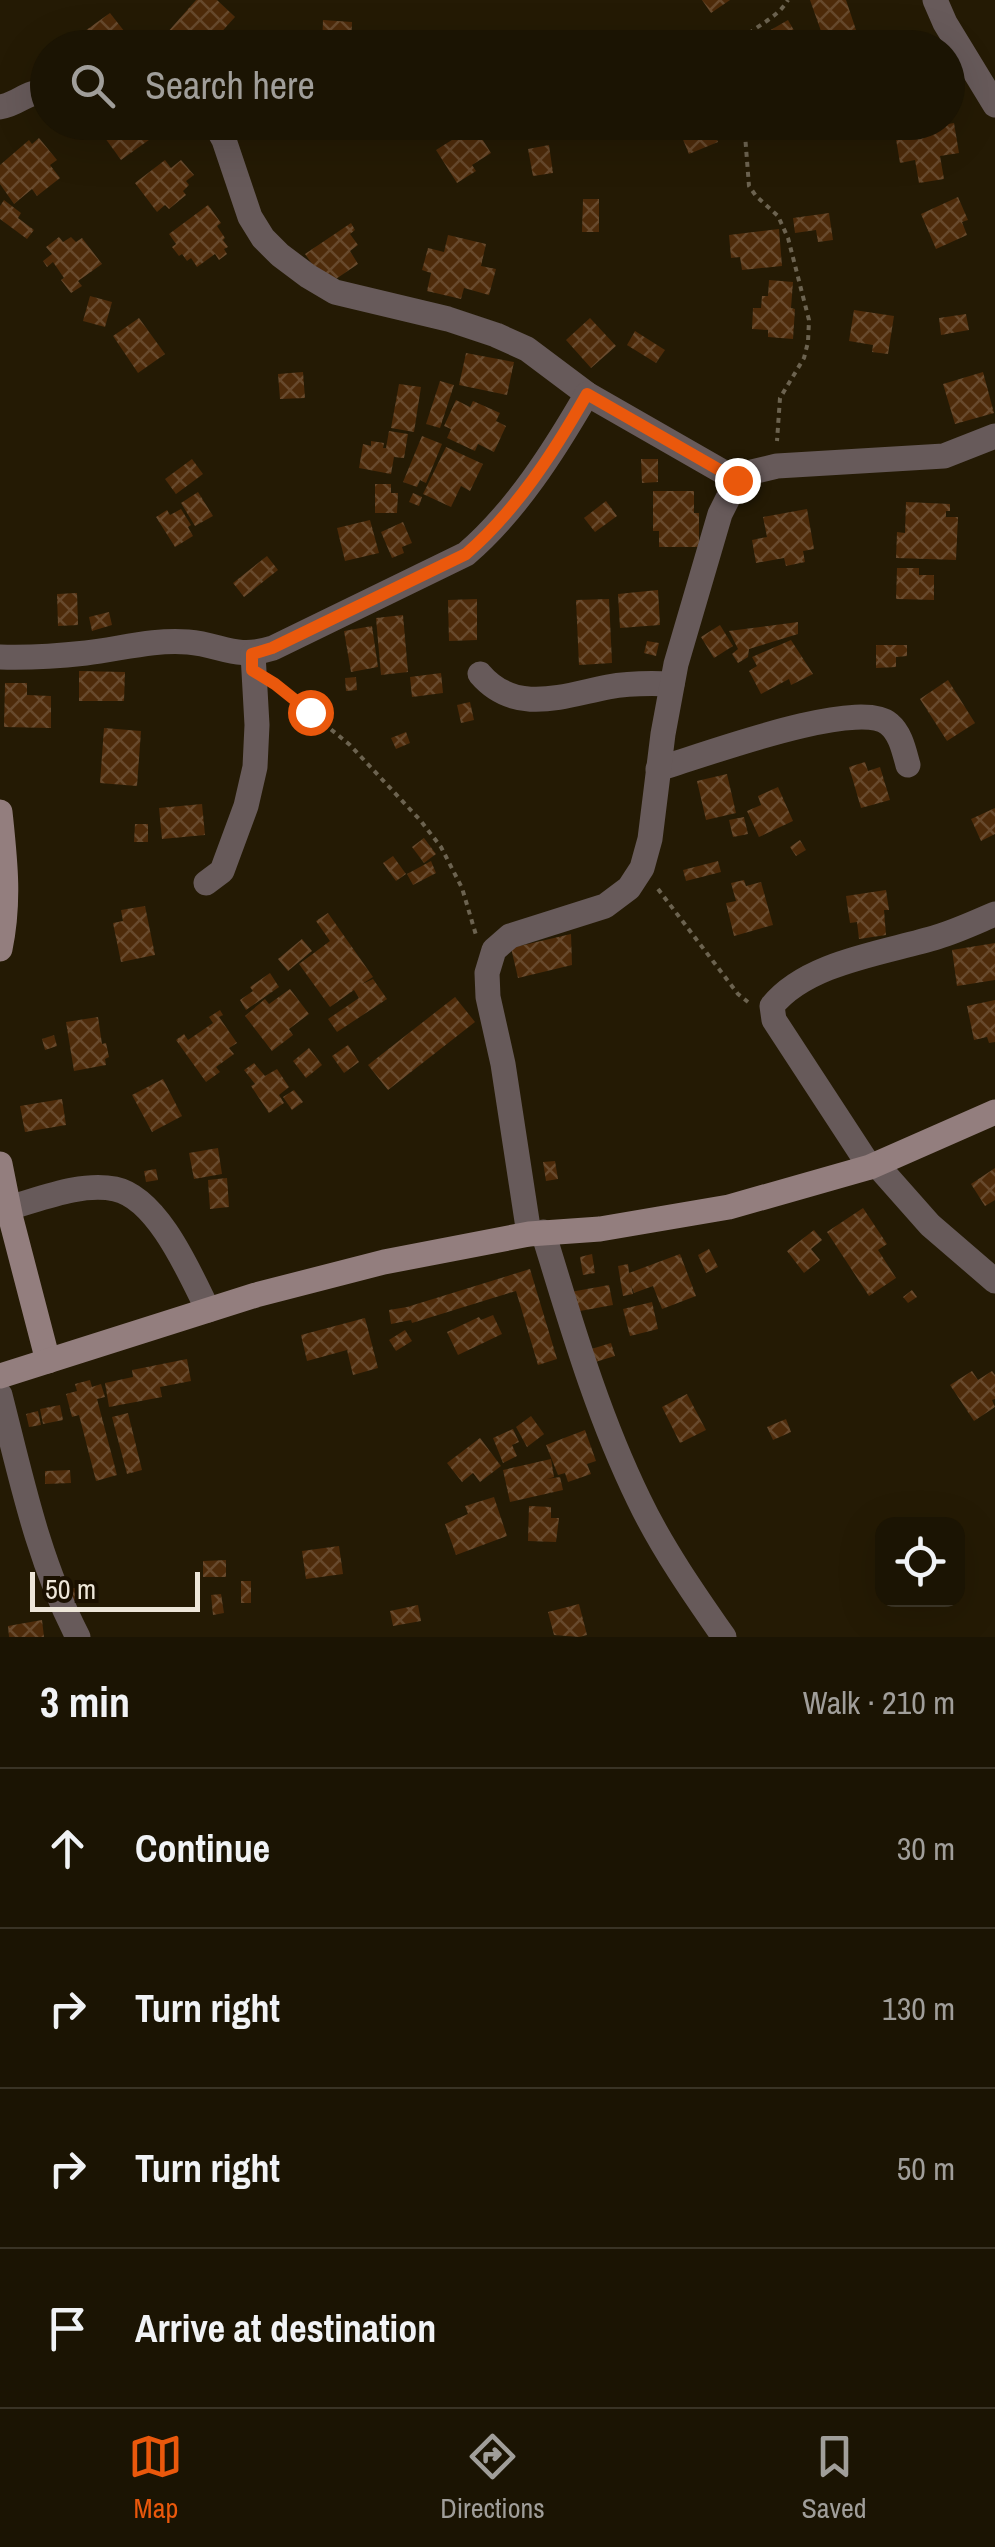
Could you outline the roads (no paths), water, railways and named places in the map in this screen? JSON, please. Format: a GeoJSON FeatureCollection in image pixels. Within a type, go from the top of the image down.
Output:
{"type":"FeatureCollection","features":[{"type":"Feature","properties":{"kind":"street"},"geometry":{"type":"LineString","coordinates":[[935,0],[950,30]]}},
{"type":"Feature","properties":{"kind":"street"},"geometry":{"type":"LineString","coordinates":[[965,56],[995,105]]}},
{"type":"Feature","properties":{"kind":"street"},"geometry":{"type":"LineString","coordinates":[[0,107],[30,93]]}},
{"type":"Feature","properties":{"kind":"street"},"geometry":{"type":"LineString","coordinates":[[224,140],[250,217],[262,238],[308,276],[335,292],[496,334],[527,349],[587,394],[737,480]]}},
{"type":"Feature","properties":{"kind":"street"},"geometry":{"type":"LineString","coordinates":[[252,662],[272,648],[466,554],[507,514],[587,394]]}},
{"type":"Feature","properties":{"kind":"street"},"geometry":{"type":"LineString","coordinates":[[724,1637],[640,1502],[605,1423],[536,1233],[488,997],[487,973],[494,950],[510,936],[605,906],[629,888],[642,868],[650,839],[676,664],[720,514],[737,480],[777,466],[944,456],[995,436]]}},
{"type":"Feature","properties":{"kind":"street"},"geometry":{"type":"LineString","coordinates":[[0,657],[29,658],[159,642],[190,642],[252,662]]}},
{"type":"Feature","properties":{"kind":"street"},"geometry":{"type":"LineString","coordinates":[[206,883],[222,872],[255,768],[257,724],[252,662]]}},
{"type":"Feature","properties":{"kind":"street"},"geometry":{"type":"LineString","coordinates":[[480,674],[493,689],[529,700],[640,683],[672,684]]}},
{"type":"Feature","properties":{"kind":"street"},"geometry":{"type":"LineString","coordinates":[[658,769],[822,720],[852,716],[873,716],[888,722],[898,736],[908,765]]}},
{"type":"Feature","properties":{"kind":"street"},"geometry":{"type":"LineString","coordinates":[[0,812],[6,922],[0,949]]}},
{"type":"Feature","properties":{"kind":"street"},"geometry":{"type":"LineString","coordinates":[[995,914],[941,936],[821,972],[792,988],[772,1006],[774,1020],[873,1165],[930,1225],[995,1282]]}},
{"type":"Feature","properties":{"kind":"street"},"geometry":{"type":"LineString","coordinates":[[0,1376],[256,1294],[384,1262],[536,1233],[600,1228],[729,1207],[873,1165],[995,1112]]}},
{"type":"Feature","properties":{"kind":"street"},"geometry":{"type":"LineString","coordinates":[[0,1164],[48,1361]]}},
{"type":"Feature","properties":{"kind":"street"},"geometry":{"type":"LineString","coordinates":[[8,1208],[88,1189],[114,1189],[134,1196],[152,1214],[184,1262],[208,1310]]}},
{"type":"Feature","properties":{"kind":"street"},"geometry":{"type":"LineString","coordinates":[[0,1395],[32,1522],[58,1600],[78,1637]]}}]}
